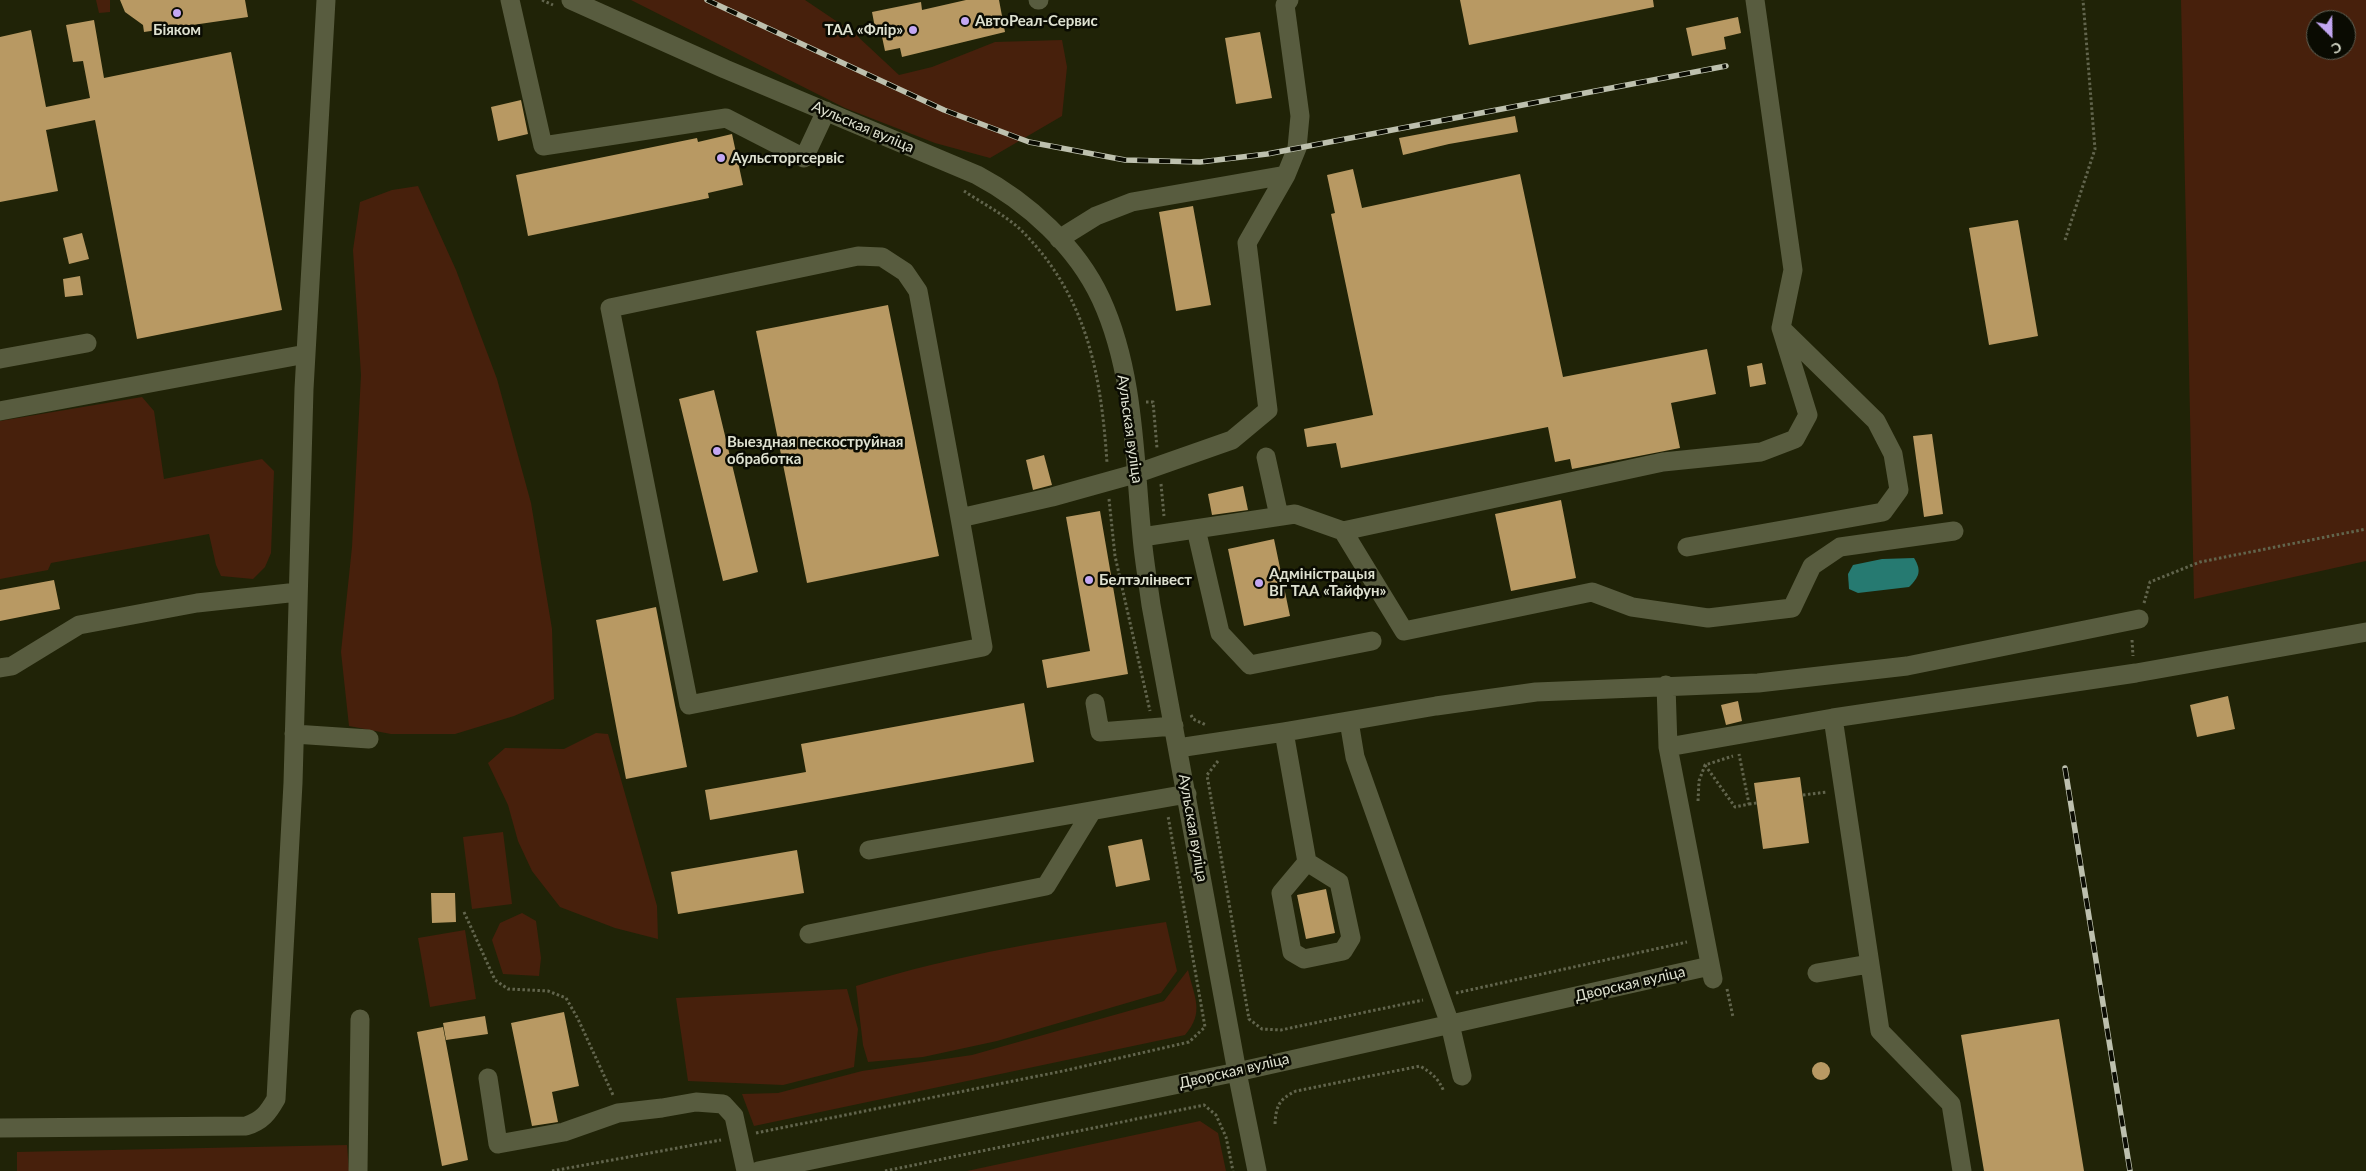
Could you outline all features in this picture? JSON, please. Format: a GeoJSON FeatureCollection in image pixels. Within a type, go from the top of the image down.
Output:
{"type":"FeatureCollection","features":[{"type":"Feature","properties":{"kind":"street"},"geometry":{"type":"LineString","coordinates":[[0,1128],[246,1126],[258,1122],[269,1112],[276,1099],[294,734],[306,354],[326,0]]}},
{"type":"Feature","properties":{"kind":"street"},"geometry":{"type":"LineString","coordinates":[[510,0],[543,146],[726,118],[804,158],[826,111]]}},
{"type":"Feature","properties":{"kind":"street"},"geometry":{"type":"LineString","coordinates":[[960,518],[1138,473],[1232,440],[1268,410],[1247,243],[1286,175],[1297,148],[1300,116],[1285,5],[1289,0]]}},
{"type":"Feature","properties":{"kind":"street"},"geometry":{"type":"LineString","coordinates":[[1142,537],[1294,514],[1343,531],[1663,462],[1761,452],[1795,439],[1808,415],[1781,328],[1793,270],[1755,0]]}},
{"type":"Feature","properties":{"kind":"street","name":"Аульская вуліца"},"geometry":{"type":"LineString","coordinates":[[565,4],[977,175],[1000,188],[1059,239],[1074,255],[1101,299],[1118,346],[1129,404],[1138,473],[1142,537],[1151,604],[1257,1171]]}},
{"type":"Feature","properties":{"kind":"street"},"geometry":{"type":"LineString","coordinates":[[1059,239],[1096,216],[1132,202],[1286,175]]}},
{"type":"Feature","properties":{"kind":"street"},"geometry":{"type":"LineString","coordinates":[[858,256],[882,257],[905,272],[918,291],[960,518],[983,647],[689,704],[610,308],[858,256]]}},
{"type":"Feature","properties":{"kind":"street"},"geometry":{"type":"LineString","coordinates":[[1687,547],[1883,512],[1899,490],[1893,454],[1876,421],[1781,328]]}},
{"type":"Feature","properties":{"kind":"street"},"geometry":{"type":"LineString","coordinates":[[0,359],[87,343]]}},
{"type":"Feature","properties":{"kind":"street"},"geometry":{"type":"LineString","coordinates":[[0,411],[306,354]]}},
{"type":"Feature","properties":{"kind":"street"},"geometry":{"type":"LineString","coordinates":[[1266,457],[1278,516]]}},
{"type":"Feature","properties":{"kind":"street"},"geometry":{"type":"LineString","coordinates":[[1196,529],[1220,633],[1250,665],[1372,642]]}},
{"type":"Feature","properties":{"kind":"street"},"geometry":{"type":"LineString","coordinates":[[1343,531],[1404,631],[1592,592],[1632,607],[1708,618],[1792,608],[1812,566],[1840,548],[1954,531]]}},
{"type":"Feature","properties":{"kind":"street"},"geometry":{"type":"LineString","coordinates":[[0,668],[12,666],[79,625],[197,603],[298,592]]}},
{"type":"Feature","properties":{"kind":"street"},"geometry":{"type":"LineString","coordinates":[[1178,748],[1436,706],[1536,692],[1666,685],[1758,683],[1907,666],[2139,619]]}},
{"type":"Feature","properties":{"kind":"street"},"geometry":{"type":"LineString","coordinates":[[1668,747],[1833,718],[2136,674],[2366,632]]}},
{"type":"Feature","properties":{"kind":"street"},"geometry":{"type":"LineString","coordinates":[[1666,685],[1668,747],[1704,938],[1716,975]]}},
{"type":"Feature","properties":{"kind":"street"},"geometry":{"type":"LineString","coordinates":[[1095,703],[1100,732],[1174,726]]}},
{"type":"Feature","properties":{"kind":"street"},"geometry":{"type":"LineString","coordinates":[[1833,718],[1880,1031],[1951,1104],[1962,1171]]}},
{"type":"Feature","properties":{"kind":"street"},"geometry":{"type":"LineString","coordinates":[[1349,721],[1355,757],[1450,1024],[1462,1076]]}},
{"type":"Feature","properties":{"kind":"street"},"geometry":{"type":"LineString","coordinates":[[1284,732],[1307,862],[1339,882],[1351,938],[1343,950],[1304,959],[1292,952],[1281,893],[1307,862]]}},
{"type":"Feature","properties":{"kind":"street"},"geometry":{"type":"LineString","coordinates":[[294,734],[369,739]]}},
{"type":"Feature","properties":{"kind":"street"},"geometry":{"type":"LineString","coordinates":[[869,850],[1186,794]]}},
{"type":"Feature","properties":{"kind":"street"},"geometry":{"type":"LineString","coordinates":[[809,934],[1046,886],[1092,811]]}},
{"type":"Feature","properties":{"kind":"street"},"geometry":{"type":"LineString","coordinates":[[1817,973],[1869,964]]}},
{"type":"Feature","properties":{"kind":"street","name":"Дворская вуліца"},"geometry":{"type":"LineString","coordinates":[[758,1171],[1237,1072],[1450,1024],[1716,975]]}},
{"type":"Feature","properties":{"kind":"street"},"geometry":{"type":"LineString","coordinates":[[358,1171],[360,1019]]}},
{"type":"Feature","properties":{"kind":"street"},"geometry":{"type":"LineString","coordinates":[[488,1078],[498,1144],[564,1132],[618,1113],[696,1102],[723,1104],[734,1116],[746,1171]]}},
{"type":"Feature","properties":{"kind":"path"},"geometry":{"type":"LineString","coordinates":[[542,0],[565,4]]}},
{"type":"Feature","properties":{"kind":"path"},"geometry":{"type":"LineString","coordinates":[[2065,240],[2095,150],[2083,0]]}},
{"type":"Feature","properties":{"kind":"path"},"geometry":{"type":"LineString","coordinates":[[958,187],[1020,229],[1051,265],[1073,300],[1088,339],[1104,408],[1115,556],[1154,728]]}},
{"type":"Feature","properties":{"kind":"path"},"geometry":{"type":"LineString","coordinates":[[2136,674],[2131,643],[2150,582],[2192,565],[2366,529]]}},
{"type":"Feature","properties":{"kind":"path"},"geometry":{"type":"LineString","coordinates":[[1705,765],[1741,754],[1749,804]]}},
{"type":"Feature","properties":{"kind":"path"},"geometry":{"type":"LineString","coordinates":[[1705,765],[1735,807],[1757,803]]}},
{"type":"Feature","properties":{"kind":"path"},"geometry":{"type":"LineString","coordinates":[[1700,811],[1699,781],[1705,765]]}},
{"type":"Feature","properties":{"kind":"path"},"geometry":{"type":"LineString","coordinates":[[1803,795],[1843,790]]}},
{"type":"Feature","properties":{"kind":"path"},"geometry":{"type":"LineString","coordinates":[[552,1171],[739,1136],[1063,1071],[1189,1042],[1205,1027],[1165,798]]}},
{"type":"Feature","properties":{"kind":"path"},"geometry":{"type":"LineString","coordinates":[[464,912],[495,980],[508,989],[548,991],[566,998],[593,1048],[613,1093],[618,1113]]}},
{"type":"Feature","properties":{"kind":"path"},"geometry":{"type":"LineString","coordinates":[[1249,1019],[1262,1029],[1281,1030],[1704,938]]}},
{"type":"Feature","properties":{"kind":"path"},"geometry":{"type":"LineString","coordinates":[[1716,975],[1733,1018]]}},
{"type":"Feature","properties":{"kind":"path"},"geometry":{"type":"LineString","coordinates":[[1275,1124],[1275,1109],[1282,1098],[1296,1091],[1420,1066],[1431,1072],[1440,1082],[1444,1092]]}},
{"type":"Feature","properties":{"kind":"path"},"geometry":{"type":"LineString","coordinates":[[885,1171],[1204,1105],[1216,1114],[1226,1137],[1233,1171]]}},
{"type":"Feature","properties":{"kind":"shaded area"},"geometry":{"type":"Polygon","coordinates":[[[96,0],[110,0],[110,12],[99,13],[96,0]]]}},
{"type":"Feature","properties":{"kind":"shaded area"},"geometry":{"type":"Polygon","coordinates":[[[631,0],[805,0],[854,33],[899,75],[932,67],[995,42],[1062,40],[1067,67],[1062,116],[990,158],[935,143],[845,108],[631,0]]]}},
{"type":"Feature","properties":{"kind":"shaded area"},"geometry":{"type":"Polygon","coordinates":[[[2181,0],[2366,0],[2366,561],[2194,599],[2181,0]]]}},
{"type":"Feature","properties":{"kind":"shaded area"},"geometry":{"type":"Polygon","coordinates":[[[418,186],[456,270],[497,379],[531,503],[552,629],[554,699],[514,716],[455,734],[391,734],[349,726],[341,652],[352,547],[361,375],[353,250],[360,202],[392,190],[418,186]]]}},
{"type":"Feature","properties":{"kind":"shaded area"},"geometry":{"type":"Polygon","coordinates":[[[142,397],[154,411],[164,479],[262,459],[274,471],[271,553],[265,567],[253,579],[221,576],[216,565],[209,534],[51,563],[48,570],[0,579],[0,421],[142,397]]]}},
{"type":"Feature","properties":{"kind":"shaded area"},"geometry":{"type":"Polygon","coordinates":[[[596,733],[608,734],[657,906],[658,939],[615,928],[560,907],[532,871],[518,841],[508,805],[488,763],[505,748],[564,749],[596,733]]]}},
{"type":"Feature","properties":{"kind":"shaded area"},"geometry":{"type":"Polygon","coordinates":[[[503,832],[512,904],[472,909],[463,837],[503,832]]]}},
{"type":"Feature","properties":{"kind":"shaded area"},"geometry":{"type":"Polygon","coordinates":[[[522,913],[536,921],[541,958],[539,976],[503,974],[492,940],[500,923],[522,913]]]}},
{"type":"Feature","properties":{"kind":"shaded area"},"geometry":{"type":"Polygon","coordinates":[[[1166,922],[1177,971],[1161,993],[997,1041],[923,1057],[868,1062],[863,1045],[856,986],[971,956],[1166,922]]]}},
{"type":"Feature","properties":{"kind":"shaded area"},"geometry":{"type":"Polygon","coordinates":[[[465,930],[476,999],[430,1007],[418,938],[465,930]]]}},
{"type":"Feature","properties":{"kind":"shaded area"},"geometry":{"type":"Polygon","coordinates":[[[1188,970],[1195,996],[1196,1011],[1195,1019],[1185,1035],[754,1126],[742,1094],[778,1093],[862,1071],[972,1055],[1164,1001],[1188,970]]]}},
{"type":"Feature","properties":{"kind":"shaded area"},"geometry":{"type":"Polygon","coordinates":[[[847,989],[858,1029],[854,1067],[783,1085],[688,1081],[676,998],[847,989]]]}},
{"type":"Feature","properties":{"kind":"shaded area"},"geometry":{"type":"Polygon","coordinates":[[[1200,1121],[1218,1133],[1226,1171],[967,1171],[1200,1121]]]}},
{"type":"Feature","properties":{"kind":"shaded area"},"geometry":{"type":"Polygon","coordinates":[[[347,1145],[349,1171],[17,1171],[17,1152],[347,1145]]]}},
{"type":"Feature","properties":{"kind":"water"},"geometry":{"type":"Polygon","coordinates":[[[1914,558],[1919,570],[1915,580],[1909,587],[1858,593],[1849,589],[1848,574],[1853,565],[1882,559],[1914,558]]]}},
{"type":"Feature","properties":{"kind":"building"},"geometry":{"type":"Polygon","coordinates":[[[120,0],[245,0],[248,17],[144,32],[143,25],[125,12],[120,0]]]}},
{"type":"Feature","properties":{"kind":"building"},"geometry":{"type":"Polygon","coordinates":[[[966,0],[999,0],[1005,32],[902,57],[900,48],[885,51],[881,32],[876,33],[872,12],[921,2],[922,10],[966,0]]]}},
{"type":"Feature","properties":{"kind":"building"},"geometry":{"type":"Polygon","coordinates":[[[1460,0],[1653,0],[1654,7],[1469,45],[1460,0]]]}},
{"type":"Feature","properties":{"kind":"building"},"geometry":{"type":"Polygon","coordinates":[[[1738,17],[1741,33],[1724,37],[1726,49],[1692,56],[1686,28],[1738,17]]]}},
{"type":"Feature","properties":{"kind":"building"},"geometry":{"type":"Polygon","coordinates":[[[94,20],[104,78],[231,52],[282,310],[137,339],[95,120],[46,130],[58,191],[0,202],[0,37],[31,30],[46,107],[90,98],[83,61],[73,62],[66,25],[94,20]]]}},
{"type":"Feature","properties":{"kind":"building"},"geometry":{"type":"Polygon","coordinates":[[[1260,32],[1272,98],[1236,104],[1225,38],[1260,32]]]}},
{"type":"Feature","properties":{"kind":"building"},"geometry":{"type":"Polygon","coordinates":[[[521,100],[528,134],[498,141],[491,107],[521,100]]]}},
{"type":"Feature","properties":{"kind":"building"},"geometry":{"type":"Polygon","coordinates":[[[1515,116],[1518,132],[1449,144],[1403,155],[1399,138],[1515,116]]]}},
{"type":"Feature","properties":{"kind":"building"},"geometry":{"type":"Polygon","coordinates":[[[732,134],[743,185],[708,193],[709,198],[528,236],[516,175],[697,138],[698,142],[732,134]]]}},
{"type":"Feature","properties":{"kind":"building"},"geometry":{"type":"Polygon","coordinates":[[[1353,169],[1362,208],[1520,174],[1563,377],[1707,349],[1716,394],[1671,403],[1680,448],[1572,469],[1570,459],[1555,462],[1548,427],[1341,468],[1336,443],[1307,447],[1304,429],[1373,415],[1331,214],[1335,213],[1327,175],[1353,169]]]}},
{"type":"Feature","properties":{"kind":"building"},"geometry":{"type":"Polygon","coordinates":[[[1193,206],[1211,305],[1176,311],[1159,212],[1193,206]]]}},
{"type":"Feature","properties":{"kind":"building"},"geometry":{"type":"Polygon","coordinates":[[[2018,220],[2038,336],[1989,345],[1969,228],[2018,220]]]}},
{"type":"Feature","properties":{"kind":"building"},"geometry":{"type":"Polygon","coordinates":[[[82,233],[89,259],[69,264],[63,238],[82,233]]]}},
{"type":"Feature","properties":{"kind":"building"},"geometry":{"type":"Polygon","coordinates":[[[80,276],[83,295],[65,297],[63,279],[80,276]]]}},
{"type":"Feature","properties":{"kind":"building"},"geometry":{"type":"Polygon","coordinates":[[[888,305],[939,556],[807,583],[756,331],[888,305]]]}},
{"type":"Feature","properties":{"kind":"building"},"geometry":{"type":"Polygon","coordinates":[[[1762,363],[1766,384],[1750,387],[1747,366],[1762,363]]]}},
{"type":"Feature","properties":{"kind":"building"},"geometry":{"type":"Polygon","coordinates":[[[714,390],[758,572],[723,581],[679,399],[714,390]]]}},
{"type":"Feature","properties":{"kind":"building"},"geometry":{"type":"Polygon","coordinates":[[[1932,434],[1943,514],[1924,517],[1913,436],[1932,434]]]}},
{"type":"Feature","properties":{"kind":"building"},"geometry":{"type":"Polygon","coordinates":[[[1044,455],[1052,485],[1033,490],[1026,460],[1044,455]]]}},
{"type":"Feature","properties":{"kind":"building"},"geometry":{"type":"Polygon","coordinates":[[[1243,486],[1248,510],[1212,515],[1208,494],[1243,486]]]}},
{"type":"Feature","properties":{"kind":"building"},"geometry":{"type":"Polygon","coordinates":[[[1561,500],[1576,578],[1511,591],[1495,514],[1561,500]]]}},
{"type":"Feature","properties":{"kind":"building"},"geometry":{"type":"Polygon","coordinates":[[[1100,511],[1128,674],[1047,688],[1042,660],[1090,651],[1066,517],[1100,511]]]}},
{"type":"Feature","properties":{"kind":"building","name":"Адміністрацыя ВГ ТАА «Тайфун»"},"geometry":{"type":"Polygon","coordinates":[[[1274,539],[1290,616],[1244,626],[1228,549],[1274,539]]]}},
{"type":"Feature","properties":{"kind":"building"},"geometry":{"type":"Polygon","coordinates":[[[54,580],[60,609],[0,621],[0,590],[54,580]]]}},
{"type":"Feature","properties":{"kind":"building"},"geometry":{"type":"Polygon","coordinates":[[[656,607],[687,767],[626,779],[596,620],[656,607]]]}},
{"type":"Feature","properties":{"kind":"building"},"geometry":{"type":"Polygon","coordinates":[[[2228,696],[2235,729],[2197,737],[2190,705],[2228,696]]]}},
{"type":"Feature","properties":{"kind":"building"},"geometry":{"type":"Polygon","coordinates":[[[1738,701],[1742,721],[1726,725],[1721,705],[1738,701]]]}},
{"type":"Feature","properties":{"kind":"building"},"geometry":{"type":"Polygon","coordinates":[[[1024,703],[1034,762],[710,820],[705,790],[806,772],[801,744],[1024,703]]]}},
{"type":"Feature","properties":{"kind":"building"},"geometry":{"type":"Polygon","coordinates":[[[1800,777],[1809,843],[1763,849],[1754,783],[1800,777]]]}},
{"type":"Feature","properties":{"kind":"building"},"geometry":{"type":"Polygon","coordinates":[[[1142,839],[1150,880],[1116,887],[1108,846],[1142,839]]]}},
{"type":"Feature","properties":{"kind":"building"},"geometry":{"type":"Polygon","coordinates":[[[797,850],[804,893],[678,914],[671,872],[797,850]]]}},
{"type":"Feature","properties":{"kind":"building"},"geometry":{"type":"Polygon","coordinates":[[[1326,889],[1335,933],[1306,939],[1297,895],[1326,889]]]}},
{"type":"Feature","properties":{"kind":"building"},"geometry":{"type":"Polygon","coordinates":[[[431,893],[455,893],[456,922],[432,923],[431,893]]]}},
{"type":"Feature","properties":{"kind":"building"},"geometry":{"type":"Polygon","coordinates":[[[564,1012],[579,1086],[552,1092],[558,1122],[532,1126],[511,1023],[564,1012]]]}},
{"type":"Feature","properties":{"kind":"building"},"geometry":{"type":"Polygon","coordinates":[[[485,1016],[488,1034],[446,1040],[443,1023],[485,1016]]]}},
{"type":"Feature","properties":{"kind":"building"},"geometry":{"type":"Polygon","coordinates":[[[2059,1019],[2084,1171],[1984,1171],[1961,1035],[2059,1019]]]}},
{"type":"Feature","properties":{"kind":"building"},"geometry":{"type":"Polygon","coordinates":[[[443,1027],[468,1160],[442,1166],[417,1032],[443,1027]]]}},
{"type":"Feature","properties":{"kind":"building"},"geometry":{"type":"Polygon","coordinates":[[[1821,1062],[1827,1065],[1830,1071],[1827,1077],[1821,1080],[1815,1077],[1812,1071],[1815,1065],[1821,1062]]]}},
{"type":"Feature","properties":{"kind":"railway"},"geometry":{"type":"LineString","coordinates":[[707,0],[944,110],[1029,142],[1125,160],[1200,162],[1267,154],[1726,66]]}},
{"type":"Feature","properties":{"kind":"railway"},"geometry":{"type":"LineString","coordinates":[[2065,768],[2130,1171]]}},
{"type":"Feature","properties":{"kind":"place","name":"Біяком"},"geometry":{"type":"Point","coordinates":[177,13]}},
{"type":"Feature","properties":{"kind":"place","name":"АвтоРеал-Сервис"},"geometry":{"type":"Point","coordinates":[965,21]}},
{"type":"Feature","properties":{"kind":"place","name":"ТАА «Флір»"},"geometry":{"type":"Point","coordinates":[913,30]}},
{"type":"Feature","properties":{"kind":"place","name":"Аульсторгсервіс"},"geometry":{"type":"Point","coordinates":[721,158]}},
{"type":"Feature","properties":{"kind":"place","name":"Выездная пескоструйная обработка"},"geometry":{"type":"Point","coordinates":[717,451]}},
{"type":"Feature","properties":{"kind":"place","name":"Белтэлінвест"},"geometry":{"type":"Point","coordinates":[1089,580]}},
{"type":"Feature","properties":{"kind":"place","name":"Адміністрацыя ВГ ТАА «Тайфун»"},"geometry":{"type":"Point","coordinates":[1259,583]}}]}
